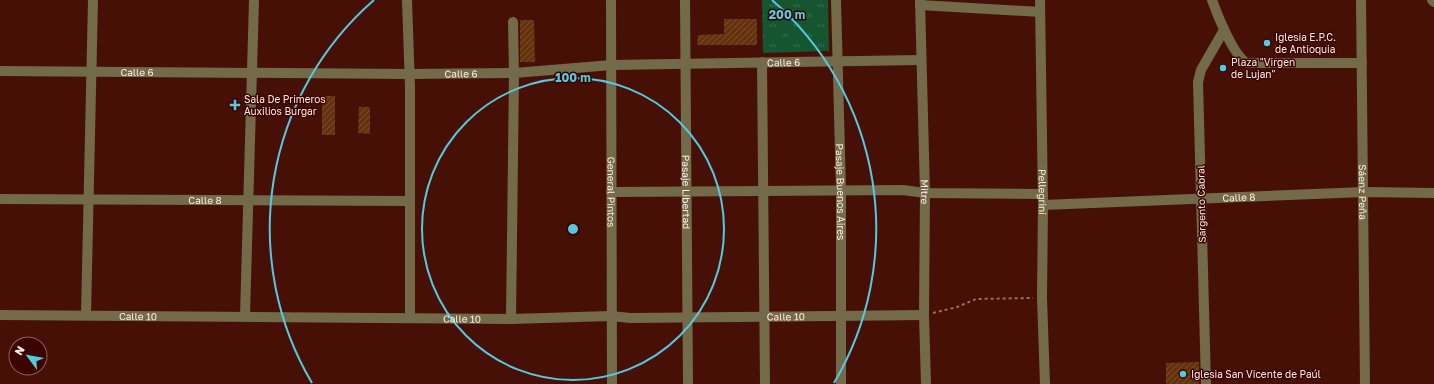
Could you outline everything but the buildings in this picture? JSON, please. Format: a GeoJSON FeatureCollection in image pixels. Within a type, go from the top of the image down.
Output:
{"type":"FeatureCollection","features":[{"type":"Feature","properties":{"kind":"street"},"geometry":{"type":"LineString","coordinates":[[86,315],[92,0]]}},
{"type":"Feature","properties":{"kind":"street"},"geometry":{"type":"LineString","coordinates":[[245,316],[254,0]]}},
{"type":"Feature","properties":{"kind":"street"},"geometry":{"type":"LineString","coordinates":[[407,0],[409,74],[410,318]]}},
{"type":"Feature","properties":{"kind":"street","name":"General Pintos"},"geometry":{"type":"LineString","coordinates":[[611,0],[612,384]]}},
{"type":"Feature","properties":{"kind":"street","name":"Pasaje Libertad"},"geometry":{"type":"LineString","coordinates":[[685,0],[688,384]]}},
{"type":"Feature","properties":{"kind":"street","name":"Pasaje Buenos Aires"},"geometry":{"type":"LineString","coordinates":[[836,0],[841,190],[841,384]]}},
{"type":"Feature","properties":{"kind":"street","name":"Pellegrini"},"geometry":{"type":"LineString","coordinates":[[1040,0],[1043,199],[1042,298],[1045,384]]}},
{"type":"Feature","properties":{"kind":"street"},"geometry":{"type":"LineString","coordinates":[[1212,0],[1224,30],[1244,62],[1253,64],[1362,63]]}},
{"type":"Feature","properties":{"kind":"street","name":"Sáenz Peña"},"geometry":{"type":"LineString","coordinates":[[1361,0],[1365,384]]}},
{"type":"Feature","properties":{"kind":"street"},"geometry":{"type":"LineString","coordinates":[[920,3],[1040,12]]}},
{"type":"Feature","properties":{"kind":"street","name":"Mitre"},"geometry":{"type":"LineString","coordinates":[[920,3],[925,193],[924,315],[926,384]]}},
{"type":"Feature","properties":{"kind":"street"},"geometry":{"type":"LineString","coordinates":[[511,319],[514,73],[513,22]]}},
{"type":"Feature","properties":{"kind":"street","name":"Sargento Cabral"},"geometry":{"type":"LineString","coordinates":[[1206,384],[1198,82],[1200,70],[1224,30]]}},
{"type":"Feature","properties":{"kind":"street","name":"Calle 6"},"geometry":{"type":"LineString","coordinates":[[0,71],[252,74],[514,73],[612,65],[921,60]]}},
{"type":"Feature","properties":{"kind":"street"},"geometry":{"type":"LineString","coordinates":[[762,62],[765,384]]}},
{"type":"Feature","properties":{"kind":"street"},"geometry":{"type":"LineString","coordinates":[[611,192],[686,190],[903,190],[925,193]]}},
{"type":"Feature","properties":{"kind":"street","name":"Calle 8"},"geometry":{"type":"LineString","coordinates":[[925,193],[1043,199],[1200,197],[1364,192],[1434,193]]}},
{"type":"Feature","properties":{"kind":"street","name":"Calle 8"},"geometry":{"type":"LineString","coordinates":[[0,199],[410,201]]}},
{"type":"Feature","properties":{"kind":"street","name":"Calle 10"},"geometry":{"type":"LineString","coordinates":[[0,315],[511,319],[611,316],[630,318],[924,315]]}},
{"type":"Feature","properties":{"kind":"path"},"geometry":{"type":"LineString","coordinates":[[924,315],[957,307],[976,300],[1042,298]]}},
{"type":"Feature","properties":{"kind":"green space"},"geometry":{"type":"Polygon","coordinates":[[[762,0],[828,0],[829,51],[763,53],[762,0]]]}},
{"type":"Feature","properties":{"kind":"place","name":"Iglesia E.P.C. de Antioquia"},"geometry":{"type":"Point","coordinates":[1267,43]}},
{"type":"Feature","properties":{"kind":"place","name":"Plaza \"Virgen de Lujan\""},"geometry":{"type":"Point","coordinates":[1223,68]}},
{"type":"Feature","properties":{"kind":"place","name":"Sala De Primeros Auxilios Burgar"},"geometry":{"type":"Point","coordinates":[235,105]}},
{"type":"Feature","properties":{"kind":"place","name":"Iglesia San Vicente de Paúl"},"geometry":{"type":"Point","coordinates":[1183,374]}}]}
